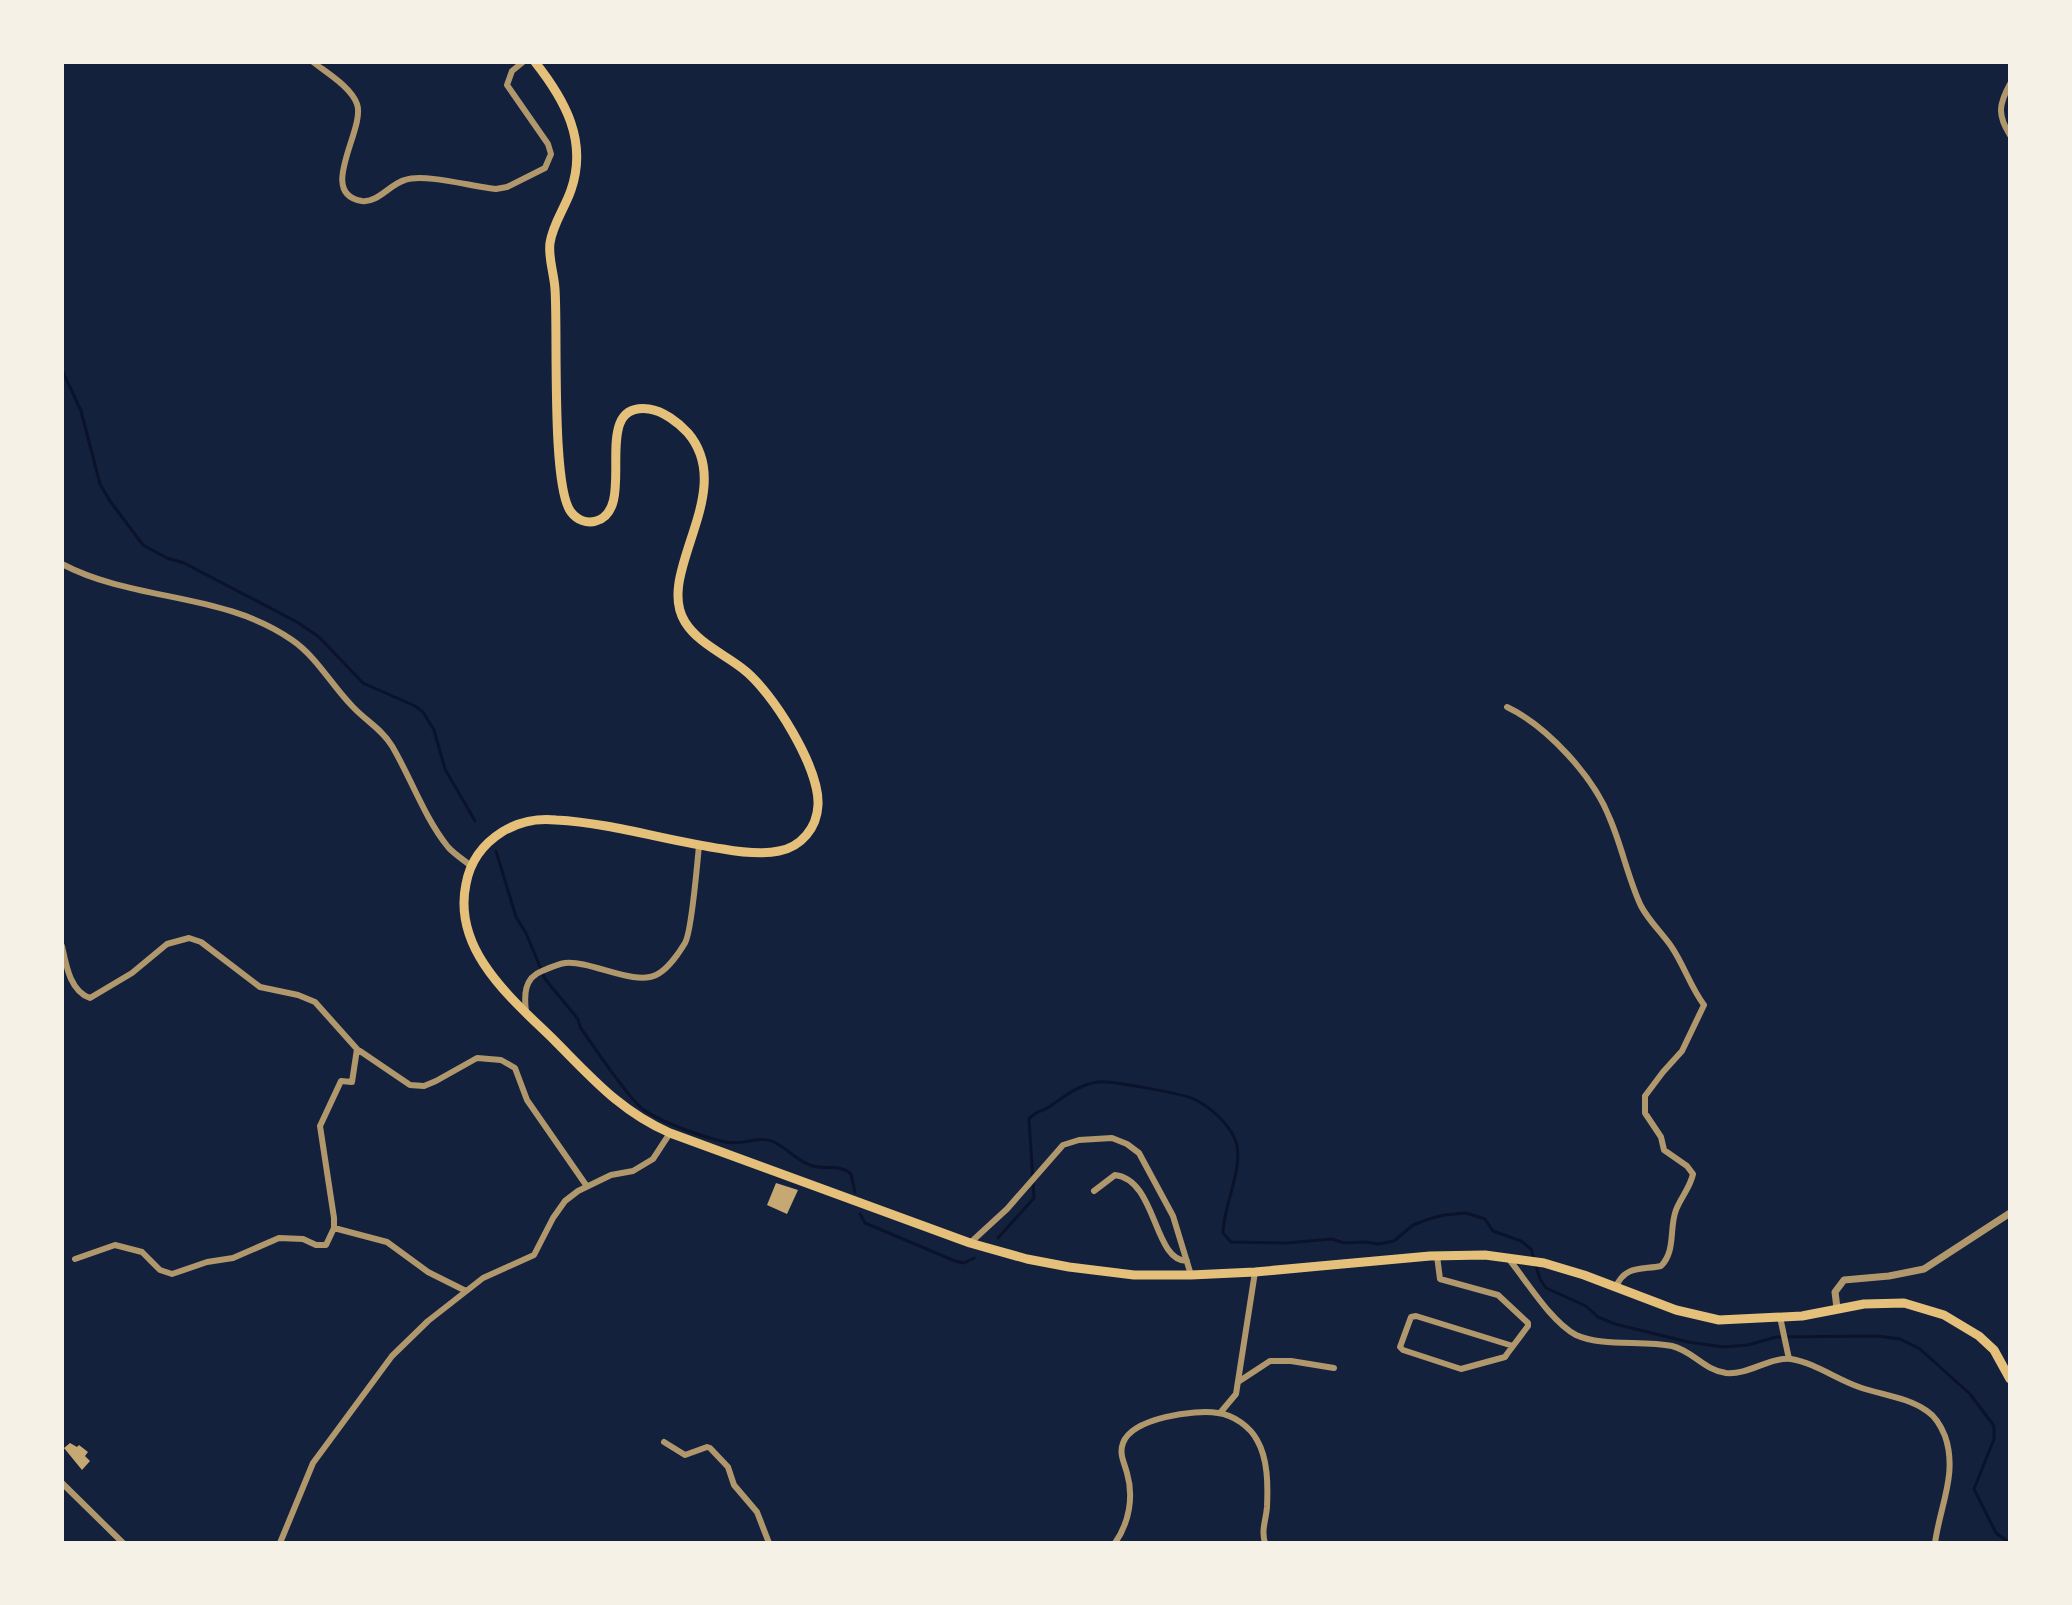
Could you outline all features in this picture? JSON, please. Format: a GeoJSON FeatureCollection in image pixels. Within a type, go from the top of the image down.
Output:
{"type":"FeatureCollection","features":[{"type":"Feature","properties":{"kind":"highway"},"geometry":{"type":"LineString","coordinates":[[535,62],[568,111],[577,149],[571,190],[554,226],[550,245],[555,283],[559,467],[567,504],[570,511],[584,522],[603,518],[611,510],[616,487],[616,434],[619,425],[631,412],[645,408],[657,412],[678,423],[687,433],[702,457],[705,479],[680,581],[682,617],[695,634],[752,676],[773,698],[808,765],[817,793],[818,805],[812,828],[798,844],[769,853],[699,846],[543,819],[503,831],[481,851],[471,866],[464,892],[466,926],[482,961],[506,993],[623,1108],[670,1133],[970,1243],[1027,1259],[1134,1275],[1191,1275],[1437,1256],[1507,1257],[1544,1263],[1676,1310],[1719,1320],[1802,1316],[1864,1304],[1904,1303],[1944,1315],[1970,1330],[1994,1350],[2010,1379]]}},
{"type":"Feature","properties":{"kind":"street"},"geometry":{"type":"LineString","coordinates":[[313,62],[352,95],[357,103],[359,123],[342,177],[347,192],[362,201],[373,200],[392,186],[415,178],[496,189],[507,187],[545,168],[551,154],[548,144],[507,85],[512,71],[523,62]]}},
{"type":"Feature","properties":{"kind":"street"},"geometry":{"type":"LineString","coordinates":[[2010,84],[1999,106],[2001,120],[2010,135]]}},
{"type":"Feature","properties":{"kind":"street"},"geometry":{"type":"LineString","coordinates":[[62,564],[115,587],[185,598],[239,615],[269,626],[293,640],[316,662],[353,707],[382,731],[448,848],[471,866]]}},
{"type":"Feature","properties":{"kind":"street"},"geometry":{"type":"LineString","coordinates":[[1507,707],[1519,712],[1551,740],[1595,788],[1610,817],[1642,909],[1669,943],[1692,989],[1704,1005],[1682,1051],[1645,1096],[1645,1113],[1661,1137],[1662,1147],[1693,1174],[1690,1187],[1677,1208],[1669,1253],[1661,1266],[1628,1271],[1620,1277],[1616,1287]]}},
{"type":"Feature","properties":{"kind":"street"},"geometry":{"type":"LineString","coordinates":[[526,1013],[526,987],[532,977],[542,971],[566,963],[645,977],[656,975],[668,965],[686,941],[699,846]]}},
{"type":"Feature","properties":{"kind":"street"},"geometry":{"type":"LineString","coordinates":[[62,946],[75,987],[80,994],[90,998],[132,973],[167,944],[181,938],[197,940],[260,987],[315,1002],[357,1049],[416,1086],[436,1081],[477,1058],[501,1060],[518,1073],[527,1100],[586,1185]]}},
{"type":"Feature","properties":{"kind":"street"},"geometry":{"type":"LineString","coordinates":[[75,1259],[115,1245],[142,1252],[152,1264],[172,1274],[207,1262],[233,1258],[279,1238],[303,1239],[322,1246],[328,1242],[334,1228],[320,1126],[341,1081],[352,1082],[357,1049]]}},
{"type":"Feature","properties":{"kind":"street"},"geometry":{"type":"LineString","coordinates":[[280,1543],[313,1463],[377,1373],[428,1321],[483,1278],[534,1255],[565,1201],[586,1185],[611,1175],[633,1171],[653,1159],[670,1133]]}},
{"type":"Feature","properties":{"kind":"street"},"geometry":{"type":"LineString","coordinates":[[970,1243],[1007,1209],[1063,1145],[1073,1141],[1112,1138],[1139,1153],[1173,1216],[1191,1275]]}},
{"type":"Feature","properties":{"kind":"street"},"geometry":{"type":"LineString","coordinates":[[1094,1191],[1115,1175],[1124,1177],[1140,1192],[1153,1215],[1167,1252],[1178,1261],[1187,1261]]}},
{"type":"Feature","properties":{"kind":"street"},"geometry":{"type":"LineString","coordinates":[[1837,1308],[1835,1292],[1844,1280],[1924,1269],[2010,1213]]}},
{"type":"Feature","properties":{"kind":"street"},"geometry":{"type":"LineString","coordinates":[[334,1228],[387,1242],[428,1272],[466,1291]]}},
{"type":"Feature","properties":{"kind":"street"},"geometry":{"type":"LineString","coordinates":[[1437,1256],[1440,1279],[1498,1295],[1528,1323],[1513,1346],[1505,1357],[1461,1369],[1400,1347],[1411,1317],[1416,1316],[1513,1346]]}},
{"type":"Feature","properties":{"kind":"street"},"geometry":{"type":"LineString","coordinates":[[1507,1257],[1560,1322],[1572,1333],[1588,1340],[1677,1347],[1714,1371],[1730,1373],[1745,1372],[1789,1359],[1859,1387],[1912,1403],[1937,1419],[1945,1437],[1951,1465],[1935,1543]]}},
{"type":"Feature","properties":{"kind":"street"},"geometry":{"type":"LineString","coordinates":[[1220,1413],[1236,1394],[1255,1272]]}},
{"type":"Feature","properties":{"kind":"street"},"geometry":{"type":"LineString","coordinates":[[1780,1317],[1789,1359]]}},
{"type":"Feature","properties":{"kind":"street"},"geometry":{"type":"LineString","coordinates":[[1238,1382],[1270,1361],[1334,1368]]}},
{"type":"Feature","properties":{"kind":"street"},"geometry":{"type":"LineString","coordinates":[[1115,1543],[1128,1512],[1130,1486],[1121,1454],[1123,1441],[1128,1434],[1148,1422],[1189,1413],[1220,1413],[1235,1419],[1248,1429],[1261,1447],[1267,1475],[1265,1543]]}},
{"type":"Feature","properties":{"kind":"street"},"geometry":{"type":"LineString","coordinates":[[664,1442],[685,1455],[710,1448],[728,1467],[737,1490],[757,1512],[769,1543]]}},
{"type":"Feature","properties":{"kind":"street"},"geometry":{"type":"LineString","coordinates":[[62,1483],[123,1543]]}},
{"type":"Feature","properties":{"kind":"building"},"geometry":{"type":"Polygon","coordinates":[[[776,1183],[798,1190],[787,1214],[767,1205],[776,1183]]]}},
{"type":"Feature","properties":{"kind":"building"},"geometry":{"type":"Polygon","coordinates":[[[70,1443],[88,1452],[85,1456],[90,1461],[82,1470],[64,1448],[70,1443]]]}},
{"type":"Feature","properties":{"kind":"waterway"},"geometry":{"type":"LineString","coordinates":[[62,370],[81,411],[100,484],[143,545],[297,622],[319,637],[363,683],[423,712],[434,730],[445,769],[475,821]]}},
{"type":"Feature","properties":{"kind":"waterway"},"geometry":{"type":"LineString","coordinates":[[496,851],[516,917],[545,979],[578,1019],[580,1027],[637,1104],[662,1120],[706,1137],[731,1143],[769,1140],[810,1165],[847,1171],[851,1174],[855,1192]]}},
{"type":"Feature","properties":{"kind":"waterway"},"geometry":{"type":"LineString","coordinates":[[998,1238],[1034,1198],[1029,1119],[1034,1114],[1078,1088],[1098,1082],[1131,1085],[1194,1099],[1222,1120],[1231,1131],[1237,1147],[1236,1171],[1223,1233],[1231,1242],[1286,1243],[1332,1239],[1344,1243],[1378,1244],[1394,1241],[1413,1225],[1429,1219],[1466,1213],[1485,1219],[1493,1231],[1521,1241],[1531,1249],[1546,1288],[1586,1306],[1598,1317],[1615,1324],[1723,1347],[1748,1345],[1776,1337],[1877,1336],[1900,1339],[1920,1349],[1970,1394],[1994,1426],[1994,1439],[1974,1489],[1996,1533],[2010,1543]]}},
{"type":"Feature","properties":{"kind":"waterway"},"geometry":{"type":"LineString","coordinates":[[860,1214],[865,1223],[955,1261],[964,1263],[974,1258]]}}]}
